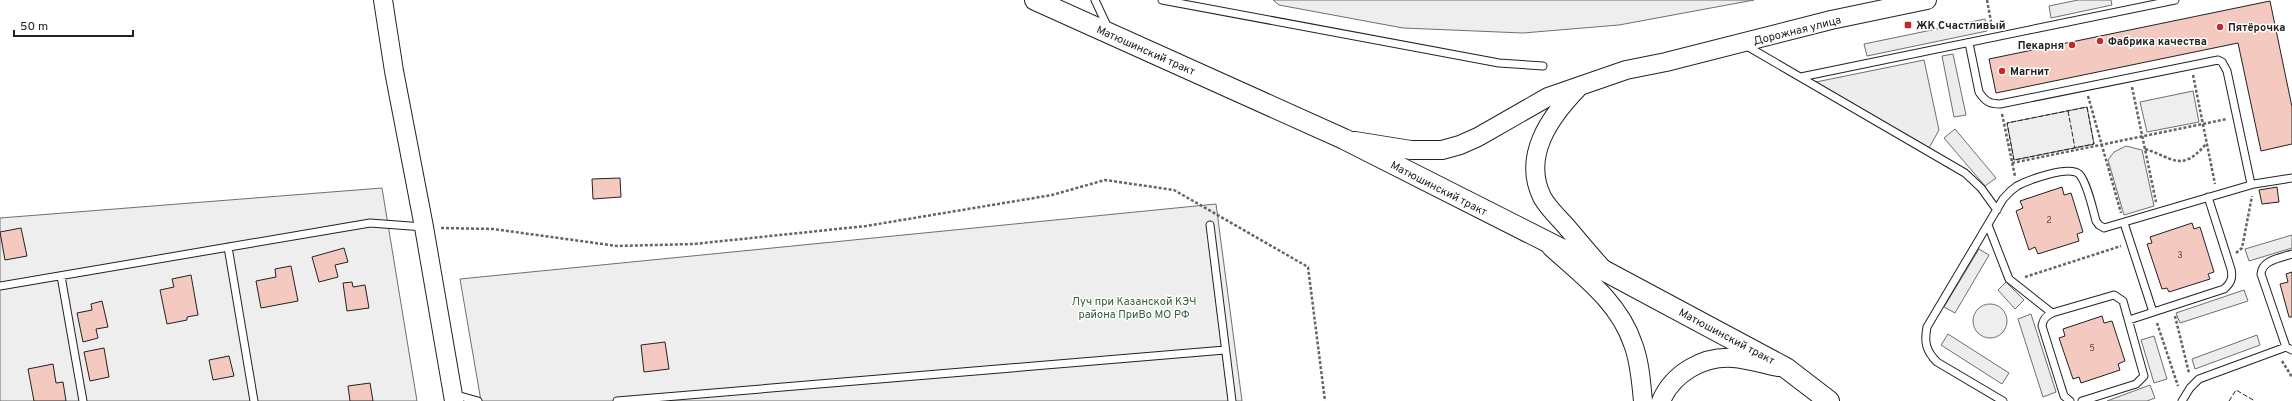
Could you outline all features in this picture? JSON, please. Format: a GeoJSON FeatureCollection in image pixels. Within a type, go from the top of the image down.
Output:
{"type":"FeatureCollection","features":[{"type":"Feature","properties":{"kind":"main road","name":"Матюшинский тракт"},"geometry":{"type":"LineString","coordinates":[[1035,0],[1344,139],[1603,270],[1786,368],[1829,401]]}},
{"type":"Feature","properties":{"kind":"street"},"geometry":{"type":"LineString","coordinates":[[383,0],[394,71],[424,228],[453,398]]}},
{"type":"Feature","properties":{"kind":"street","name":"Дорожная улица"},"geometry":{"type":"LineString","coordinates":[[1344,139],[1411,150],[1442,150],[1460,145],[1478,137],[1548,97],[1626,70],[1666,62],[1830,20],[1927,0]]}},
{"type":"Feature","properties":{"kind":"street"},"geometry":{"type":"LineString","coordinates":[[1579,87],[1558,109],[1544,130],[1536,154],[1536,175],[1542,196],[1553,212],[1603,270]]}},
{"type":"Feature","properties":{"kind":"street"},"geometry":{"type":"LineString","coordinates":[[1543,240],[1607,298],[1619,314],[1633,344],[1638,364],[1643,401]]}},
{"type":"Feature","properties":{"kind":"street"},"geometry":{"type":"LineString","coordinates":[[1662,401],[1665,392],[1678,377],[1693,366],[1713,359],[1733,358],[1786,368]]}},
{"type":"Feature","properties":{"kind":"lane"},"geometry":{"type":"LineString","coordinates":[[1095,0],[1111,34]]}},
{"type":"Feature","properties":{"kind":"lane"},"geometry":{"type":"LineString","coordinates":[[1162,0],[1499,63],[1543,66]]}},
{"type":"Feature","properties":{"kind":"lane"},"geometry":{"type":"LineString","coordinates":[[1801,77],[2174,0]]}},
{"type":"Feature","properties":{"kind":"lane"},"geometry":{"type":"LineString","coordinates":[[1970,42],[1980,92],[1987,102],[2000,104],[2191,64],[2213,60],[2222,62],[2227,71],[2252,184]]}},
{"type":"Feature","properties":{"kind":"lane"},"geometry":{"type":"LineString","coordinates":[[1742,43],[1965,173],[1981,188],[1997,210]]}},
{"type":"Feature","properties":{"kind":"lane"},"geometry":{"type":"LineString","coordinates":[[2003,401],[1937,362],[1930,354],[1925,338],[1927,327],[2003,199],[2017,186],[2064,170],[2075,171],[2082,178],[2098,225],[2108,228],[2252,184],[2292,178]]}},
{"type":"Feature","properties":{"kind":"lane"},"geometry":{"type":"LineString","coordinates":[[2129,320],[2224,289],[2228,285],[2232,276],[2208,198]]}},
{"type":"Feature","properties":{"kind":"lane"},"geometry":{"type":"LineString","coordinates":[[0,286],[370,223],[424,228]]}},
{"type":"Feature","properties":{"kind":"lane"},"geometry":{"type":"LineString","coordinates":[[2124,223],[2153,312]]}},
{"type":"Feature","properties":{"kind":"lane"},"geometry":{"type":"LineString","coordinates":[[1210,225],[1232,401]]}},
{"type":"Feature","properties":{"kind":"lane"},"geometry":{"type":"LineString","coordinates":[[1988,225],[2006,274],[2011,282],[2052,313]]}},
{"type":"Feature","properties":{"kind":"lane"},"geometry":{"type":"LineString","coordinates":[[228,247],[254,401]]}},
{"type":"Feature","properties":{"kind":"lane"},"geometry":{"type":"LineString","coordinates":[[2182,401],[2192,384],[2203,377],[2277,350],[2289,348],[2262,271],[2266,263],[2292,254]]}},
{"type":"Feature","properties":{"kind":"lane"},"geometry":{"type":"LineString","coordinates":[[61,276],[83,401]]}},
{"type":"Feature","properties":{"kind":"lane"},"geometry":{"type":"LineString","coordinates":[[2070,401],[2064,396],[2042,326],[2044,319],[2052,313],[2114,295],[2123,301],[2144,371],[2143,380],[2136,384],[2082,401]]}},
{"type":"Feature","properties":{"kind":"lane"},"geometry":{"type":"LineString","coordinates":[[617,401],[1226,350]]}},
{"type":"Feature","properties":{"kind":"lane"},"geometry":{"type":"LineString","coordinates":[[453,398],[478,401]]}},
{"type":"Feature","properties":{"kind":"path"},"geometry":{"type":"LineString","coordinates":[[1987,0],[1994,37]]}},
{"type":"Feature","properties":{"kind":"path"},"geometry":{"type":"LineString","coordinates":[[2191,64],[2218,194]]}},
{"type":"Feature","properties":{"kind":"path"},"geometry":{"type":"LineString","coordinates":[[2130,77],[2158,212]]}},
{"type":"Feature","properties":{"kind":"path"},"geometry":{"type":"LineString","coordinates":[[2085,86],[2124,223]]}},
{"type":"Feature","properties":{"kind":"path"},"geometry":{"type":"LineString","coordinates":[[2000,104],[2017,186]]}},
{"type":"Feature","properties":{"kind":"path"},"geometry":{"type":"LineString","coordinates":[[2012,163],[2237,117]]}},
{"type":"Feature","properties":{"kind":"path"},"geometry":{"type":"LineString","coordinates":[[2145,148],[2172,161],[2178,162],[2196,155],[2207,143]]}},
{"type":"Feature","properties":{"kind":"path"},"geometry":{"type":"LineString","coordinates":[[424,228],[493,229],[617,246],[694,244],[866,226],[1052,195],[1104,180],[1174,190],[1308,267],[1325,401]]}},
{"type":"Feature","properties":{"kind":"path"},"geometry":{"type":"LineString","coordinates":[[2227,258],[2237,253],[2242,248],[2252,184]]}},
{"type":"Feature","properties":{"kind":"path"},"geometry":{"type":"LineString","coordinates":[[2011,282],[2131,243]]}},
{"type":"Feature","properties":{"kind":"path"},"geometry":{"type":"LineString","coordinates":[[2173,306],[2192,384]]}},
{"type":"Feature","properties":{"kind":"path"},"geometry":{"type":"LineString","coordinates":[[2153,312],[2182,401]]}},
{"type":"Feature","properties":{"kind":"path"},"geometry":{"type":"LineString","coordinates":[[2277,350],[2292,377]]}},
{"type":"Feature","properties":{"kind":"green space"},"geometry":{"type":"Polygon","coordinates":[[[1273,0],[1754,0],[1619,25],[1523,33],[1403,28],[1279,5],[1273,0]]]}},
{"type":"Feature","properties":{"kind":"green space"},"geometry":{"type":"Polygon","coordinates":[[[2193,91],[2199,122],[2147,132],[2140,102],[2193,91]]]}},
{"type":"Feature","properties":{"kind":"green space"},"geometry":{"type":"Polygon","coordinates":[[[2087,107],[2094,144],[2014,160],[2007,123],[2087,107]]]}},
{"type":"Feature","properties":{"kind":"green space"},"geometry":{"type":"Polygon","coordinates":[[[2126,146],[2142,150],[2154,206],[2124,215],[2108,160],[2114,152],[2126,146]]]}},
{"type":"Feature","properties":{"kind":"green space"},"geometry":{"type":"Polygon","coordinates":[[[382,188],[417,401],[0,401],[0,218],[382,188]]]}},
{"type":"Feature","properties":{"kind":"green space","name":"Луч при Казанской КЭЧ района ПриВо МО РФ"},"geometry":{"type":"Polygon","coordinates":[[[1216,204],[1242,401],[481,401],[460,279],[1216,204]]]}},
{"type":"Feature","properties":{"kind":"green space"},"geometry":{"type":"Polygon","coordinates":[[[1990,304],[2002,309],[2007,321],[2002,333],[1990,338],[1978,333],[1973,321],[1978,309],[1990,304]]]}},
{"type":"Feature","properties":{"kind":"shaded area"},"geometry":{"type":"Polygon","coordinates":[[[2078,0],[2111,0],[2112,5],[2051,18],[2049,6],[2078,0]]]}},
{"type":"Feature","properties":{"kind":"shaded area"},"geometry":{"type":"Polygon","coordinates":[[[1985,19],[1987,31],[1867,56],[1864,44],[1985,19]]]}},
{"type":"Feature","properties":{"kind":"shaded area"},"geometry":{"type":"Polygon","coordinates":[[[1953,54],[1966,115],[1954,117],[1942,56],[1953,54]]]}},
{"type":"Feature","properties":{"kind":"shaded area"},"geometry":{"type":"Polygon","coordinates":[[[1924,60],[1939,130],[1929,148],[1816,82],[1924,60]]]}},
{"type":"Feature","properties":{"kind":"shaded area"},"geometry":{"type":"Polygon","coordinates":[[[1955,129],[1996,178],[1985,186],[1944,138],[1955,129]]]}},
{"type":"Feature","properties":{"kind":"shaded area"},"geometry":{"type":"Polygon","coordinates":[[[2292,235],[2292,248],[2249,261],[2245,249],[2292,235]]]}},
{"type":"Feature","properties":{"kind":"shaded area"},"geometry":{"type":"Polygon","coordinates":[[[1979,249],[1989,255],[1955,313],[1944,307],[1979,249]]]}},
{"type":"Feature","properties":{"kind":"shaded area"},"geometry":{"type":"Polygon","coordinates":[[[2006,282],[2024,300],[2015,309],[1998,290],[2006,282]]]}},
{"type":"Feature","properties":{"kind":"shaded area"},"geometry":{"type":"Polygon","coordinates":[[[2244,290],[2248,301],[2180,323],[2176,313],[2244,290]]]}},
{"type":"Feature","properties":{"kind":"shaded area"},"geometry":{"type":"Polygon","coordinates":[[[2031,314],[2056,392],[2043,397],[2018,319],[2031,314]]]}},
{"type":"Feature","properties":{"kind":"shaded area"},"geometry":{"type":"Polygon","coordinates":[[[1948,334],[2009,373],[2002,384],[1941,345],[1948,334]]]}},
{"type":"Feature","properties":{"kind":"shaded area"},"geometry":{"type":"Polygon","coordinates":[[[2257,335],[2260,345],[2195,369],[2192,359],[2257,335]]]}},
{"type":"Feature","properties":{"kind":"shaded area"},"geometry":{"type":"Polygon","coordinates":[[[2154,336],[2167,379],[2154,383],[2141,340],[2154,336]]]}},
{"type":"Feature","properties":{"kind":"shaded area"},"geometry":{"type":"Polygon","coordinates":[[[2150,385],[2155,398],[2147,401],[2107,401],[2150,385]]]}},
{"type":"Feature","properties":{"kind":"building"},"geometry":{"type":"Polygon","coordinates":[[[2270,1],[2292,107],[2292,144],[2261,151],[2238,43],[1996,93],[1989,59],[2270,1]]]}},
{"type":"Feature","properties":{"kind":"building"},"geometry":{"type":"Polygon","coordinates":[[[620,178],[621,197],[593,199],[592,179],[620,178]]]}},
{"type":"Feature","properties":{"kind":"building"},"geometry":{"type":"Polygon","coordinates":[[[2062,187],[2064,195],[2071,193],[2083,232],[2077,234],[2079,241],[2038,254],[2035,247],[2029,250],[2016,211],[2023,208],[2020,201],[2062,187]]]}},
{"type":"Feature","properties":{"kind":"building"},"geometry":{"type":"Polygon","coordinates":[[[2277,187],[2279,202],[2262,204],[2259,190],[2277,187]]]}},
{"type":"Feature","properties":{"kind":"building"},"geometry":{"type":"Polygon","coordinates":[[[2192,223],[2194,229],[2200,227],[2214,272],[2208,274],[2210,279],[2169,292],[2167,288],[2162,289],[2147,244],[2152,243],[2150,237],[2192,223]]]}},
{"type":"Feature","properties":{"kind":"building"},"geometry":{"type":"Polygon","coordinates":[[[21,228],[27,256],[5,260],[0,232],[21,228]]]}},
{"type":"Feature","properties":{"kind":"building"},"geometry":{"type":"Polygon","coordinates":[[[344,248],[348,262],[335,265],[338,277],[319,282],[312,257],[344,248]]]}},
{"type":"Feature","properties":{"kind":"building"},"geometry":{"type":"Polygon","coordinates":[[[291,266],[298,301],[261,308],[256,281],[276,277],[275,269],[291,266]]]}},
{"type":"Feature","properties":{"kind":"building"},"geometry":{"type":"Polygon","coordinates":[[[2292,272],[2292,317],[2289,317],[2280,284],[2288,282],[2286,274],[2292,272]]]}},
{"type":"Feature","properties":{"kind":"building"},"geometry":{"type":"Polygon","coordinates":[[[191,275],[198,315],[187,317],[187,320],[167,324],[160,290],[174,287],[172,279],[191,275]]]}},
{"type":"Feature","properties":{"kind":"building"},"geometry":{"type":"Polygon","coordinates":[[[352,282],[353,287],[365,285],[369,308],[347,311],[343,283],[352,282]]]}},
{"type":"Feature","properties":{"kind":"building"},"geometry":{"type":"Polygon","coordinates":[[[102,301],[108,327],[96,329],[98,338],[83,342],[77,313],[92,310],[91,304],[102,301]]]}},
{"type":"Feature","properties":{"kind":"building"},"geometry":{"type":"Polygon","coordinates":[[[2102,316],[2104,323],[2112,321],[2125,361],[2118,364],[2120,370],[2081,383],[2079,377],[2073,379],[2059,338],[2065,336],[2063,329],[2102,316]]]}},
{"type":"Feature","properties":{"kind":"building"},"geometry":{"type":"Polygon","coordinates":[[[665,342],[669,369],[644,372],[641,345],[665,342]]]}},
{"type":"Feature","properties":{"kind":"building"},"geometry":{"type":"Polygon","coordinates":[[[104,348],[109,377],[90,381],[84,352],[104,348]]]}},
{"type":"Feature","properties":{"kind":"building"},"geometry":{"type":"Polygon","coordinates":[[[229,356],[234,376],[213,380],[209,360],[229,356]]]}},
{"type":"Feature","properties":{"kind":"building"},"geometry":{"type":"Polygon","coordinates":[[[53,364],[56,383],[63,382],[66,401],[34,401],[28,369],[53,364]]]}},
{"type":"Feature","properties":{"kind":"building"},"geometry":{"type":"Polygon","coordinates":[[[370,383],[373,401],[350,401],[348,386],[370,383]]]}},
{"type":"Feature","properties":{"kind":"fence"},"geometry":{"type":"LineString","coordinates":[[2087,107],[2094,144],[2014,160],[2007,123],[2087,107]]}},
{"type":"Feature","properties":{"kind":"fence"},"geometry":{"type":"LineString","coordinates":[[2068,111],[2075,148]]}},
{"type":"Feature","properties":{"kind":"fence"},"geometry":{"type":"LineString","coordinates":[[2229,401],[2236,390],[2255,401]]}},
{"type":"Feature","properties":{"kind":"place","name":"ЖК Счастливый"},"geometry":{"type":"Point","coordinates":[1908,25]}},
{"type":"Feature","properties":{"kind":"place","name":"Пятёрочка"},"geometry":{"type":"Point","coordinates":[2220,27]}},
{"type":"Feature","properties":{"kind":"place","name":"Фабрика качества"},"geometry":{"type":"Point","coordinates":[2100,41]}},
{"type":"Feature","properties":{"kind":"place","name":"Пекарня"},"geometry":{"type":"Point","coordinates":[2072,45]}},
{"type":"Feature","properties":{"kind":"place","name":"Магнит"},"geometry":{"type":"Point","coordinates":[2002,71]}}]}
